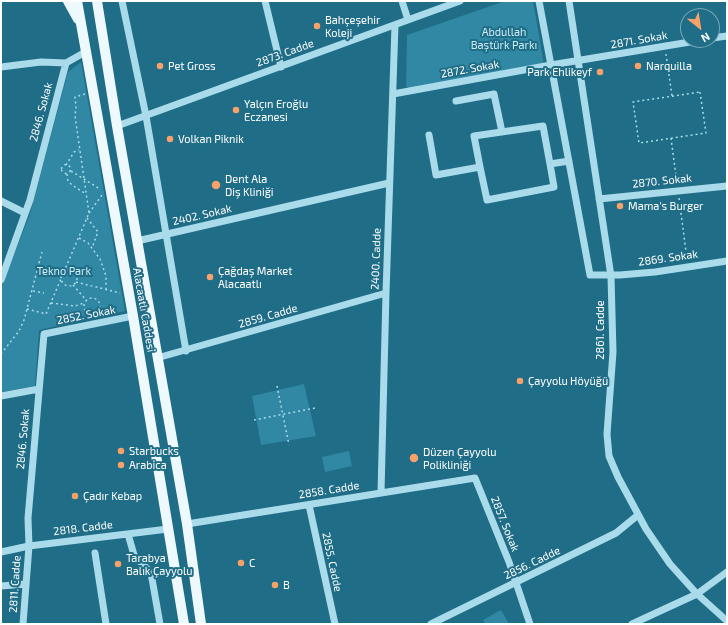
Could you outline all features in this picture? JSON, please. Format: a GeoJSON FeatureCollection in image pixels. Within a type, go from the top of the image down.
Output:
{"type":"FeatureCollection","features":[{"type":"Feature","properties":{"kind":"main road"},"geometry":{"type":"LineString","coordinates":[[68,1],[82,28]]}},
{"type":"Feature","properties":{"kind":"main road","name":"Alacaatlı Caddesi"},"geometry":{"type":"LineString","coordinates":[[77,1],[133,316],[184,624]]}},
{"type":"Feature","properties":{"kind":"main road","name":"Alacaatlı Caddesi"},"geometry":{"type":"LineString","coordinates":[[97,1],[117,126],[187,524],[201,624]]}},
{"type":"Feature","properties":{"kind":"street"},"geometry":{"type":"LineString","coordinates":[[122,1],[146,116],[186,351]]}},
{"type":"Feature","properties":{"kind":"street"},"geometry":{"type":"LineString","coordinates":[[265,1],[281,66]]}},
{"type":"Feature","properties":{"kind":"street"},"geometry":{"type":"LineString","coordinates":[[402,1],[408,20]]}},
{"type":"Feature","properties":{"kind":"street","name":"2873. Cadde"},"geometry":{"type":"LineString","coordinates":[[117,126],[460,1]]}},
{"type":"Feature","properties":{"kind":"street"},"geometry":{"type":"LineString","coordinates":[[539,1],[569,161],[550,164]]}},
{"type":"Feature","properties":{"kind":"street","name":"2861. Cadde"},"geometry":{"type":"LineString","coordinates":[[569,1],[611,276],[613,352],[606,434],[609,456],[638,515],[670,564],[697,594],[727,621]]}},
{"type":"Feature","properties":{"kind":"street","name":"2400. Cadde"},"geometry":{"type":"LineString","coordinates":[[381,493],[395,25]]}},
{"type":"Feature","properties":{"kind":"street","name":"2871. Sokak"},"geometry":{"type":"LineString","coordinates":[[551,65],[578,62],[680,44]]}},
{"type":"Feature","properties":{"kind":"street"},"geometry":{"type":"LineString","coordinates":[[1,67],[41,62],[66,63],[87,51]]}},
{"type":"Feature","properties":{"kind":"street","name":"2846. Sokak"},"geometry":{"type":"LineString","coordinates":[[1,280],[26,213],[66,63]]}},
{"type":"Feature","properties":{"kind":"street","name":"2872. Sokak"},"geometry":{"type":"LineString","coordinates":[[393,94],[551,65]]}},
{"type":"Feature","properties":{"kind":"street"},"geometry":{"type":"LineString","coordinates":[[456,101],[494,94],[502,132]]}},
{"type":"Feature","properties":{"kind":"street"},"geometry":{"type":"LineString","coordinates":[[543,126],[550,164],[554,187],[487,200],[474,136],[543,126]]}},
{"type":"Feature","properties":{"kind":"street"},"geometry":{"type":"LineString","coordinates":[[429,135],[436,175],[480,167]]}},
{"type":"Feature","properties":{"kind":"street","name":"2869. Sokak"},"geometry":{"type":"LineString","coordinates":[[569,161],[590,275],[611,276],[727,261]]}},
{"type":"Feature","properties":{"kind":"street","name":"2402. Sokak"},"geometry":{"type":"LineString","coordinates":[[137,241],[390,183]]}},
{"type":"Feature","properties":{"kind":"street","name":"2870. Sokak"},"geometry":{"type":"LineString","coordinates":[[599,199],[727,186]]}},
{"type":"Feature","properties":{"kind":"street"},"geometry":{"type":"LineString","coordinates":[[1,201],[26,213]]}},
{"type":"Feature","properties":{"kind":"street","name":"2859. Cadde"},"geometry":{"type":"LineString","coordinates":[[157,358],[386,293]]}},
{"type":"Feature","properties":{"kind":"street","name":"2852. Sokak"},"geometry":{"type":"LineString","coordinates":[[44,334],[133,316]]}},
{"type":"Feature","properties":{"kind":"street","name":"2846. Sokak"},"geometry":{"type":"LineString","coordinates":[[29,546],[28,518],[44,334]]}},
{"type":"Feature","properties":{"kind":"street"},"geometry":{"type":"LineString","coordinates":[[1,396],[39,389]]}},
{"type":"Feature","properties":{"kind":"street","name":"2858. Cadde"},"geometry":{"type":"LineString","coordinates":[[187,524],[475,478]]}},
{"type":"Feature","properties":{"kind":"street","name":"2857. Sokak"},"geometry":{"type":"LineString","coordinates":[[475,478],[505,551],[530,624]]}},
{"type":"Feature","properties":{"kind":"street","name":"2855. Cadde"},"geometry":{"type":"LineString","coordinates":[[309,505],[335,624]]}},
{"type":"Feature","properties":{"kind":"street","name":"2856. Cadde"},"geometry":{"type":"LineString","coordinates":[[431,624],[616,533],[638,515]]}},
{"type":"Feature","properties":{"kind":"street","name":"2818. Cadde"},"geometry":{"type":"LineString","coordinates":[[1,552],[29,546],[168,529]]}},
{"type":"Feature","properties":{"kind":"street"},"geometry":{"type":"LineString","coordinates":[[128,534],[134,555],[151,573],[160,624]]}},
{"type":"Feature","properties":{"kind":"street","name":"2811. Cadde"},"geometry":{"type":"LineString","coordinates":[[23,624],[29,546]]}},
{"type":"Feature","properties":{"kind":"street"},"geometry":{"type":"LineString","coordinates":[[95,553],[106,624]]}},
{"type":"Feature","properties":{"kind":"street"},"geometry":{"type":"LineString","coordinates":[[632,624],[697,594],[727,572]]}},
{"type":"Feature","properties":{"kind":"street"},"geometry":{"type":"LineString","coordinates":[[1,586],[26,584]]}},
{"type":"Feature","properties":{"kind":"path"},"geometry":{"type":"LineString","coordinates":[[665,46],[672,96]]}},
{"type":"Feature","properties":{"kind":"path"},"geometry":{"type":"LineString","coordinates":[[700,92],[706,133],[639,143],[633,102],[672,96],[700,92]]}},
{"type":"Feature","properties":{"kind":"path"},"geometry":{"type":"LineString","coordinates":[[27,309],[46,314],[88,218],[89,213],[75,116],[75,97],[94,94]]}},
{"type":"Feature","properties":{"kind":"path"},"geometry":{"type":"LineString","coordinates":[[671,138],[689,267]]}},
{"type":"Feature","properties":{"kind":"path"},"geometry":{"type":"LineString","coordinates":[[80,150],[74,152],[63,166],[62,170],[67,174],[68,181],[86,194]]}},
{"type":"Feature","properties":{"kind":"path"},"geometry":{"type":"LineString","coordinates":[[66,164],[70,167],[71,171],[104,192],[89,213]]}},
{"type":"Feature","properties":{"kind":"path"},"geometry":{"type":"LineString","coordinates":[[67,174],[71,171]]}},
{"type":"Feature","properties":{"kind":"path"},"geometry":{"type":"LineString","coordinates":[[88,218],[98,232],[92,248]]}},
{"type":"Feature","properties":{"kind":"path"},"geometry":{"type":"LineString","coordinates":[[79,238],[88,243],[102,265],[106,276],[106,290]]}},
{"type":"Feature","properties":{"kind":"path"},"geometry":{"type":"LineString","coordinates":[[1,354],[19,331],[33,291],[42,252]]}},
{"type":"Feature","properties":{"kind":"path"},"geometry":{"type":"LineString","coordinates":[[67,271],[72,271],[77,276],[76,282],[73,285],[65,285],[62,281],[62,276],[67,271]]}},
{"type":"Feature","properties":{"kind":"path"},"geometry":{"type":"LineString","coordinates":[[76,282],[129,295]]}},
{"type":"Feature","properties":{"kind":"path"},"geometry":{"type":"LineString","coordinates":[[51,303],[75,306],[85,302],[90,298],[95,298],[100,304],[99,309],[95,313],[90,314],[85,310],[85,302],[73,285]]}},
{"type":"Feature","properties":{"kind":"path"},"geometry":{"type":"LineString","coordinates":[[33,291],[44,293]]}},
{"type":"Feature","properties":{"kind":"path"},"geometry":{"type":"LineString","coordinates":[[277,386],[284,415],[288,445]]}},
{"type":"Feature","properties":{"kind":"path"},"geometry":{"type":"LineString","coordinates":[[254,420],[315,408]]}},
{"type":"Feature","properties":{"kind":"green space","name":"Abdullah Baştürk Parkı"},"geometry":{"type":"Polygon","coordinates":[[[505,1],[533,1],[544,65],[413,91],[406,86],[407,35],[505,1]]]}},
{"type":"Feature","properties":{"kind":"green space","name":"Tekno Park"},"geometry":{"type":"Polygon","coordinates":[[[81,62],[125,311],[39,330],[35,386],[1,392],[1,288],[30,214],[68,72],[81,62]]]}},
{"type":"Feature","properties":{"kind":"green space"},"geometry":{"type":"Polygon","coordinates":[[[304,384],[316,436],[261,445],[252,396],[304,384]]]}},
{"type":"Feature","properties":{"kind":"green space"},"geometry":{"type":"Polygon","coordinates":[[[349,451],[352,466],[325,472],[322,457],[349,451]]]}},
{"type":"Feature","properties":{"kind":"green space"},"geometry":{"type":"Polygon","coordinates":[[[501,610],[509,624],[485,624],[483,620],[501,610]]]}},
{"type":"Feature","properties":{"kind":"place","name":"Bahçeşehir Koleji"},"geometry":{"type":"Point","coordinates":[317,26]}},
{"type":"Feature","properties":{"kind":"place","name":"Pet Gross"},"geometry":{"type":"Point","coordinates":[160,66]}},
{"type":"Feature","properties":{"kind":"place","name":"Narquilla"},"geometry":{"type":"Point","coordinates":[638,66]}},
{"type":"Feature","properties":{"kind":"place","name":"Park Ehlikeyf"},"geometry":{"type":"Point","coordinates":[600,72]}},
{"type":"Feature","properties":{"kind":"place","name":"Yalçın Eroğlu Eczanesi"},"geometry":{"type":"Point","coordinates":[236,110]}},
{"type":"Feature","properties":{"kind":"place","name":"Volkan Piknik"},"geometry":{"type":"Point","coordinates":[170,139]}},
{"type":"Feature","properties":{"kind":"place","name":"Dent Ala Diş Kliniği"},"geometry":{"type":"Point","coordinates":[216,185]}},
{"type":"Feature","properties":{"kind":"place","name":"Mama's Burger"},"geometry":{"type":"Point","coordinates":[620,206]}},
{"type":"Feature","properties":{"kind":"place","name":"Çağdaş Market Alacaatlı"},"geometry":{"type":"Point","coordinates":[210,277]}},
{"type":"Feature","properties":{"kind":"place","name":"Çayyolu Höyüğü"},"geometry":{"type":"Point","coordinates":[520,381]}},
{"type":"Feature","properties":{"kind":"place","name":"Starbucks"},"geometry":{"type":"Point","coordinates":[121,451]}},
{"type":"Feature","properties":{"kind":"place","name":"Düzen Çayyolu Polikliniği"},"geometry":{"type":"Point","coordinates":[414,458]}},
{"type":"Feature","properties":{"kind":"place","name":"Arabica"},"geometry":{"type":"Point","coordinates":[121,465]}},
{"type":"Feature","properties":{"kind":"place","name":"Çadır Kebap"},"geometry":{"type":"Point","coordinates":[75,496]}},
{"type":"Feature","properties":{"kind":"place","name":"C"},"geometry":{"type":"Point","coordinates":[241,563]}},
{"type":"Feature","properties":{"kind":"place","name":"Tarabya Balık Çayyolu"},"geometry":{"type":"Point","coordinates":[118,564]}},
{"type":"Feature","properties":{"kind":"place","name":"B"},"geometry":{"type":"Point","coordinates":[275,585]}}]}
